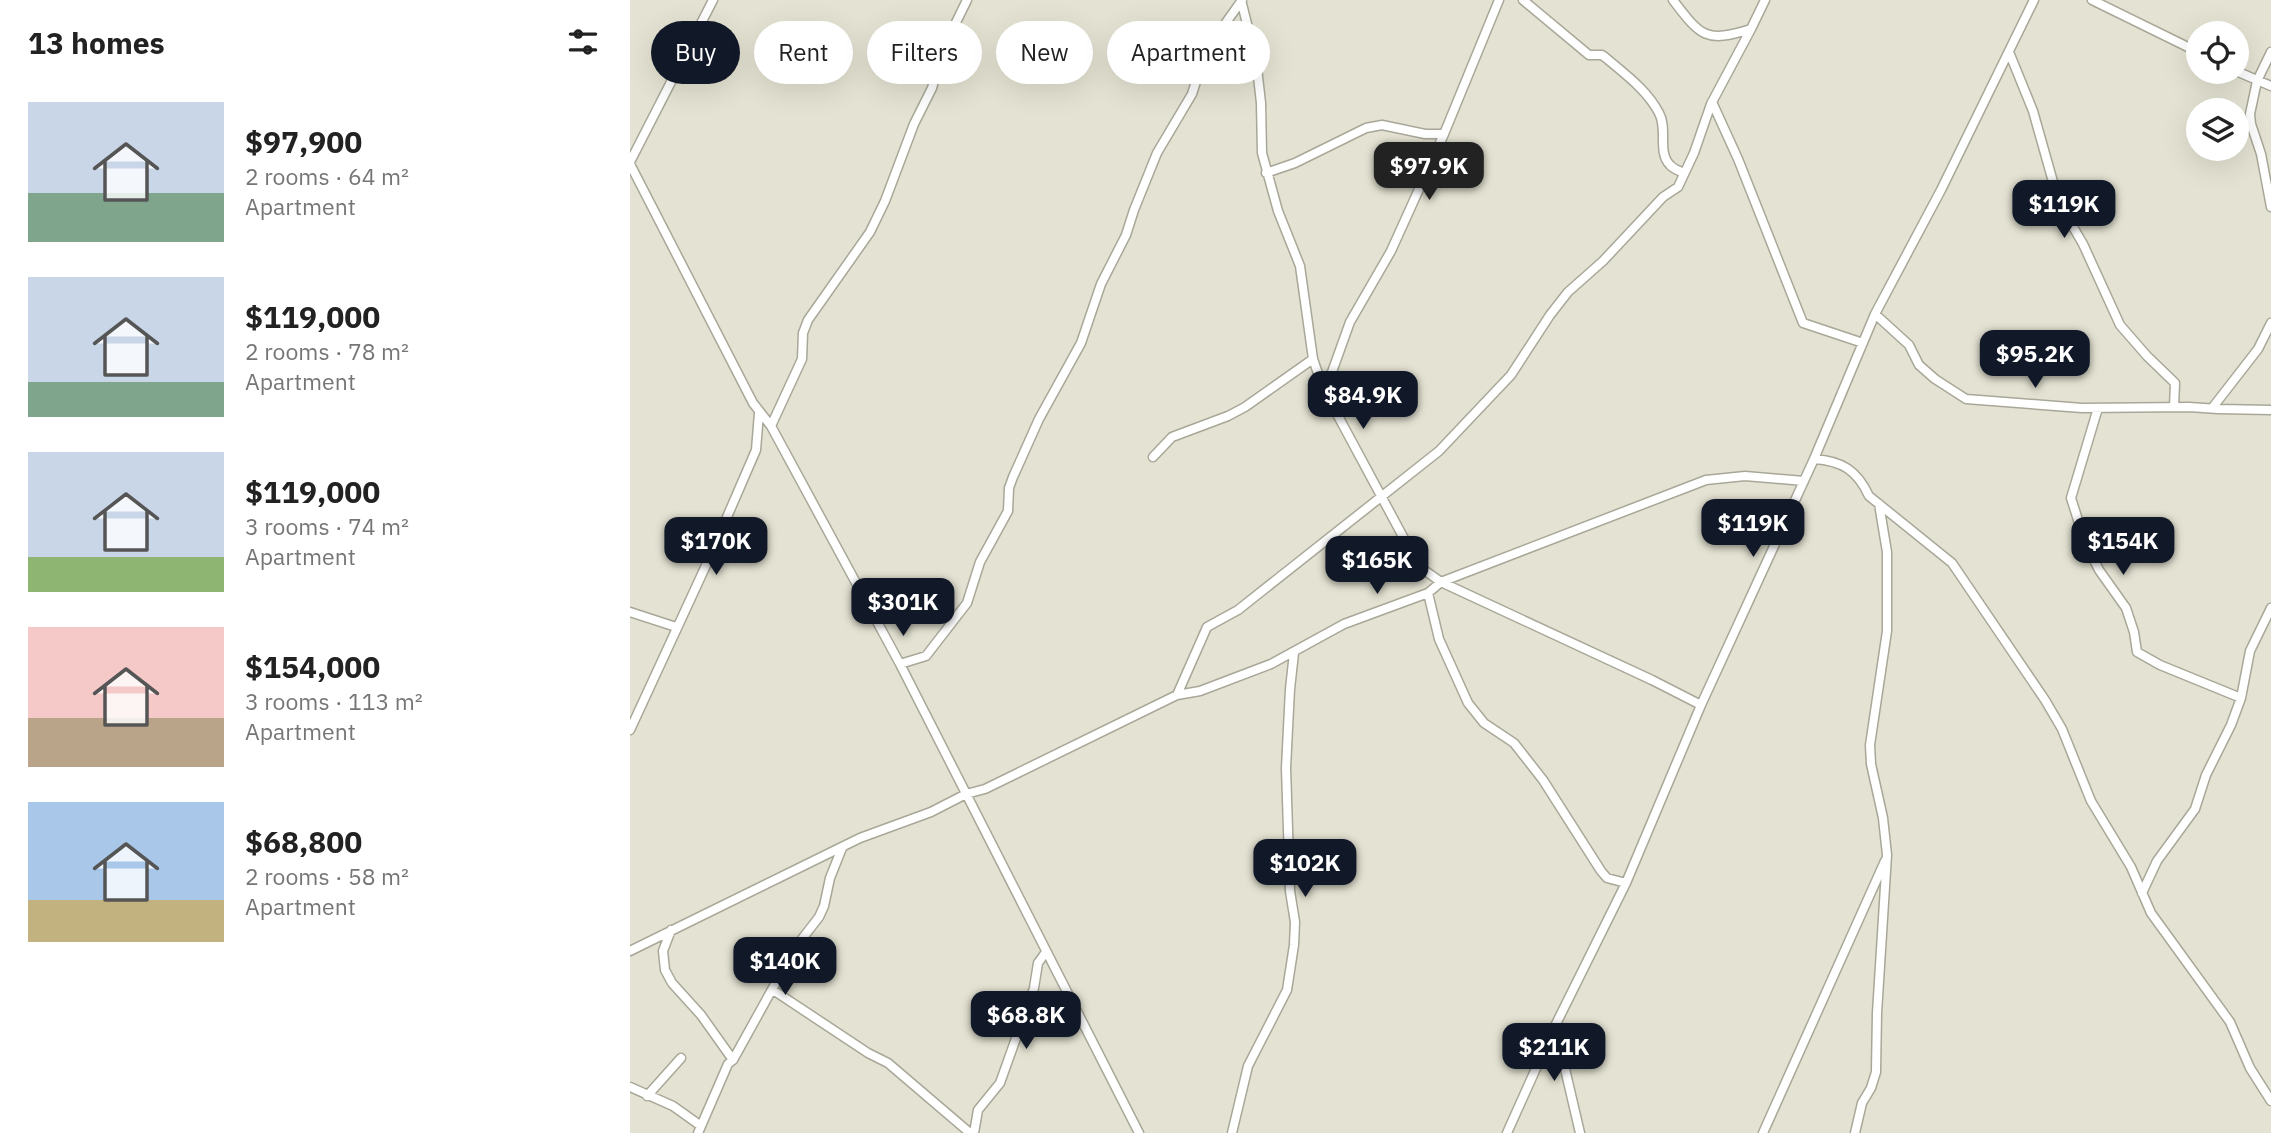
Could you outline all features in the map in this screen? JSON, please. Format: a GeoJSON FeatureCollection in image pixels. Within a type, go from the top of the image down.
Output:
{"type":"FeatureCollection","features":[{"type":"Feature","properties":{"kind":"street"},"geometry":{"type":"LineString","coordinates":[[713,0],[630,163],[760,413],[771,426],[900,664],[1139,1133]]}},
{"type":"Feature","properties":{"kind":"street"},"geometry":{"type":"LineString","coordinates":[[771,426],[802,359],[803,333],[808,320],[870,232],[885,201],[914,124],[932,88],[944,47],[967,0]]}},
{"type":"Feature","properties":{"kind":"street"},"geometry":{"type":"LineString","coordinates":[[1323,388],[1332,372],[1350,322],[1391,251],[1444,134],[1499,0]]}},
{"type":"Feature","properties":{"kind":"street"},"geometry":{"type":"LineString","coordinates":[[1523,0],[1589,55],[1602,55],[1649,95],[1661,116],[1665,130],[1663,151],[1670,165],[1684,173]]}},
{"type":"Feature","properties":{"kind":"street"},"geometry":{"type":"LineString","coordinates":[[1673,0],[1695,26],[1708,36],[1714,38],[1751,29]]}},
{"type":"Feature","properties":{"kind":"street"},"geometry":{"type":"LineString","coordinates":[[1177,695],[1208,627],[1238,610],[1439,451],[1511,375],[1549,315],[1568,292],[1603,261],[1663,197],[1678,187],[1712,102],[1765,0]]}},
{"type":"Feature","properties":{"kind":"street"},"geometry":{"type":"LineString","coordinates":[[1507,1133],[1555,1026],[1626,883],[1701,705],[1804,481],[1875,314],[2034,0]]}},
{"type":"Feature","properties":{"kind":"street"},"geometry":{"type":"LineString","coordinates":[[2092,0],[2186,46]]}},
{"type":"Feature","properties":{"kind":"street"},"geometry":{"type":"LineString","coordinates":[[900,664],[926,656],[967,603],[980,562],[1008,511],[1009,488],[1013,477],[1039,419],[1081,343],[1101,284],[1126,234],[1157,153],[1192,94],[1201,66],[1220,31],[1241,1]]}},
{"type":"Feature","properties":{"kind":"street"},"geometry":{"type":"LineString","coordinates":[[1241,1],[1256,59],[1261,103],[1262,153],[1266,173],[1300,266],[1313,359],[1323,388],[1415,559],[1424,570],[1441,582],[1701,705]]}},
{"type":"Feature","properties":{"kind":"street"},"geometry":{"type":"LineString","coordinates":[[2009,52],[2034,111],[2059,203],[2083,244],[2120,325],[2175,383],[2174,407]]}},
{"type":"Feature","properties":{"kind":"street"},"geometry":{"type":"LineString","coordinates":[[2271,52],[2257,81],[2250,114],[2271,207]]}},
{"type":"Feature","properties":{"kind":"street"},"geometry":{"type":"LineString","coordinates":[[2249,77],[2271,86]]}},
{"type":"Feature","properties":{"kind":"street"},"geometry":{"type":"LineString","coordinates":[[1712,102],[1738,159],[1803,323],[1863,343]]}},
{"type":"Feature","properties":{"kind":"street"},"geometry":{"type":"LineString","coordinates":[[1266,173],[1295,163],[1366,128],[1382,125],[1425,134],[1444,134]]}},
{"type":"Feature","properties":{"kind":"street"},"geometry":{"type":"LineString","coordinates":[[1875,314],[1909,345],[1919,365],[1966,399],[2098,408],[2271,410]]}},
{"type":"Feature","properties":{"kind":"street"},"geometry":{"type":"LineString","coordinates":[[2218,409],[2213,404],[2258,349],[2271,323]]}},
{"type":"Feature","properties":{"kind":"street"},"geometry":{"type":"LineString","coordinates":[[1153,457],[1172,437],[1228,416],[1253,402],[1313,359]]}},
{"type":"Feature","properties":{"kind":"street"},"geometry":{"type":"LineString","coordinates":[[2098,408],[2071,498],[2085,542],[2099,570],[2126,608],[2137,652],[2160,665],[2241,698]]}},
{"type":"Feature","properties":{"kind":"street"},"geometry":{"type":"LineString","coordinates":[[630,730],[756,450],[760,413]]}},
{"type":"Feature","properties":{"kind":"street"},"geometry":{"type":"LineString","coordinates":[[1814,458],[1833,460],[1851,470],[1864,484],[1869,496],[1952,564],[2045,700],[2062,729],[2091,801],[2121,849],[2151,913],[2230,1022],[2250,1068],[2271,1101]]}},
{"type":"Feature","properties":{"kind":"street"},"geometry":{"type":"LineString","coordinates":[[630,951],[842,848],[940,808],[966,794],[985,789],[1177,695],[1200,691],[1294,653],[1344,624],[1428,593],[1441,582],[1706,480],[1745,476],[1804,481]]}},
{"type":"Feature","properties":{"kind":"street"},"geometry":{"type":"LineString","coordinates":[[1855,1133],[1862,1103],[1876,1073],[1887,855],[1870,745],[1887,631],[1887,552],[1879,504]]}},
{"type":"Feature","properties":{"kind":"street"},"geometry":{"type":"LineString","coordinates":[[1428,593],[1446,657],[1476,715],[1514,743],[1544,780],[1607,878],[1626,883]]}},
{"type":"Feature","properties":{"kind":"street"},"geometry":{"type":"LineString","coordinates":[[2142,893],[2157,861],[2195,809],[2206,775],[2241,698],[2250,651],[2271,608]]}},
{"type":"Feature","properties":{"kind":"street"},"geometry":{"type":"LineString","coordinates":[[630,611],[676,627]]}},
{"type":"Feature","properties":{"kind":"street"},"geometry":{"type":"LineString","coordinates":[[1232,1133],[1248,1066],[1287,990],[1294,945],[1286,768],[1294,653]]}},
{"type":"Feature","properties":{"kind":"street"},"geometry":{"type":"LineString","coordinates":[[630,1087],[673,1106],[699,1130],[728,1064],[733,1060],[795,948],[819,917],[842,848]]}},
{"type":"Feature","properties":{"kind":"street"},"geometry":{"type":"LineString","coordinates":[[1762,1133],[1887,855]]}},
{"type":"Feature","properties":{"kind":"street"},"geometry":{"type":"LineString","coordinates":[[671,930],[663,951],[665,970],[733,1060]]}},
{"type":"Feature","properties":{"kind":"street"},"geometry":{"type":"LineString","coordinates":[[773,990],[888,1063],[972,1133],[978,1110],[1000,1083],[1034,988],[1038,963],[1046,952]]}},
{"type":"Feature","properties":{"kind":"street"},"geometry":{"type":"LineString","coordinates":[[1555,1026],[1580,1133]]}},
{"type":"Feature","properties":{"kind":"street"},"geometry":{"type":"LineString","coordinates":[[647,1096],[681,1058]]}}]}
